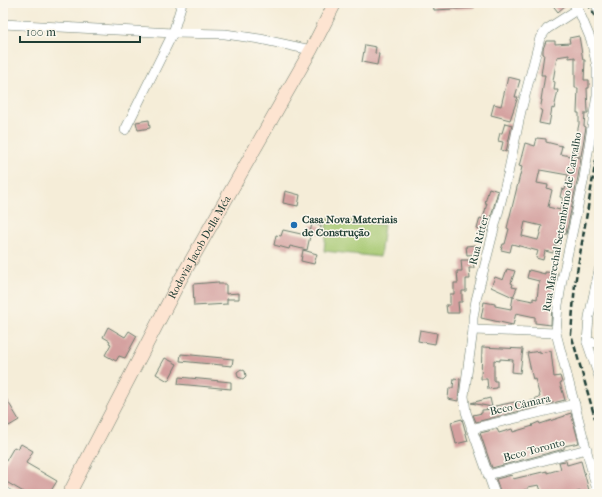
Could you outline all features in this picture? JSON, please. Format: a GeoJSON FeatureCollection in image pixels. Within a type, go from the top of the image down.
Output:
{"type":"FeatureCollection","features":[{"type":"Feature","properties":{"kind":"street"},"geometry":{"type":"LineString","coordinates":[[125,130],[173,33],[182,3]]}},
{"type":"Feature","properties":{"kind":"street","name":"Rodovia Jacob Della Méa"},"geometry":{"type":"LineString","coordinates":[[69,494],[180,280],[311,50],[335,3]]}},
{"type":"Feature","properties":{"kind":"street"},"geometry":{"type":"LineString","coordinates":[[595,3],[599,11]]}},
{"type":"Feature","properties":{"kind":"street","name":"Rua Ritter"},"geometry":{"type":"LineString","coordinates":[[495,494],[466,412],[464,396],[473,330],[472,318],[508,174],[521,111],[540,38],[547,29],[575,6]]}},
{"type":"Feature","properties":{"kind":"street","name":"Rua Marechal Setembrino de Carvalho"},"geometry":{"type":"LineString","coordinates":[[575,6],[591,40],[597,67],[597,95],[584,178],[561,286],[556,333],[598,494]]}},
{"type":"Feature","properties":{"kind":"street"},"geometry":{"type":"LineString","coordinates":[[3,24],[173,33],[225,34],[260,39],[311,50]]}},
{"type":"Feature","properties":{"kind":"street"},"geometry":{"type":"LineString","coordinates":[[599,270],[596,296],[589,317],[587,342],[599,377]]}},
{"type":"Feature","properties":{"kind":"street"},"geometry":{"type":"LineString","coordinates":[[473,330],[556,333]]}},
{"type":"Feature","properties":{"kind":"street"},"geometry":{"type":"LineString","coordinates":[[587,342],[599,343]]}},
{"type":"Feature","properties":{"kind":"street","name":"Beco Câmara"},"geometry":{"type":"LineString","coordinates":[[471,429],[575,404]]}},
{"type":"Feature","properties":{"kind":"street","name":"Beco Toronto"},"geometry":{"type":"LineString","coordinates":[[488,475],[587,449]]}},
{"type":"Feature","properties":{"kind":"street"},"geometry":{"type":"LineString","coordinates":[[3,491],[8,494]]}},
{"type":"Feature","properties":{"kind":"green space"},"geometry":{"type":"Polygon","coordinates":[[[327,218],[384,225],[380,257],[324,251],[327,218]]]}},
{"type":"Feature","properties":{"kind":"building"},"geometry":{"type":"Polygon","coordinates":[[[433,3],[474,3],[474,8],[434,10],[433,3]]]}},
{"type":"Feature","properties":{"kind":"building"},"geometry":{"type":"Polygon","coordinates":[[[551,3],[567,3],[567,4],[558,12],[551,3]]]}},
{"type":"Feature","properties":{"kind":"building"},"geometry":{"type":"Polygon","coordinates":[[[579,36],[583,60],[585,60],[584,80],[589,80],[589,88],[587,88],[588,113],[585,113],[584,126],[586,127],[581,156],[577,156],[580,144],[575,142],[579,124],[579,113],[577,113],[578,88],[575,88],[575,57],[569,58],[569,55],[557,57],[553,81],[555,82],[554,90],[558,90],[554,109],[552,108],[549,125],[539,123],[542,110],[540,110],[545,75],[541,75],[544,54],[543,49],[546,41],[555,41],[555,44],[570,43],[569,38],[579,36]]]}},
{"type":"Feature","properties":{"kind":"building"},"geometry":{"type":"Polygon","coordinates":[[[365,45],[376,47],[375,53],[379,54],[377,65],[362,62],[365,45]]]}},
{"type":"Feature","properties":{"kind":"building"},"geometry":{"type":"Polygon","coordinates":[[[508,77],[520,80],[515,97],[518,97],[510,120],[491,115],[494,104],[501,106],[508,77]]]}},
{"type":"Feature","properties":{"kind":"building"},"geometry":{"type":"Polygon","coordinates":[[[149,120],[150,128],[138,130],[136,122],[149,120]]]}},
{"type":"Feature","properties":{"kind":"building"},"geometry":{"type":"Polygon","coordinates":[[[505,123],[512,125],[506,152],[501,150],[503,142],[498,141],[505,123]]]}},
{"type":"Feature","properties":{"kind":"building"},"geometry":{"type":"Polygon","coordinates":[[[537,138],[546,139],[546,142],[562,146],[560,154],[581,158],[566,234],[563,234],[560,245],[556,244],[553,253],[545,251],[543,260],[536,258],[538,251],[512,244],[510,252],[501,250],[503,244],[505,244],[509,229],[507,228],[522,167],[519,166],[525,143],[535,146],[537,138]],[[540,170],[537,183],[548,185],[547,188],[552,190],[548,207],[560,210],[563,198],[560,197],[562,189],[565,190],[568,175],[540,170]],[[525,222],[522,236],[538,240],[542,226],[525,222]]]}},
{"type":"Feature","properties":{"kind":"building"},"geometry":{"type":"Polygon","coordinates":[[[489,188],[498,191],[487,232],[477,229],[480,218],[483,219],[489,188]]]}},
{"type":"Feature","properties":{"kind":"building"},"geometry":{"type":"Polygon","coordinates":[[[285,191],[300,195],[298,206],[283,203],[285,191]]]}},
{"type":"Feature","properties":{"kind":"building"},"geometry":{"type":"Polygon","coordinates":[[[312,224],[321,226],[320,234],[310,232],[312,224]]]}},
{"type":"Feature","properties":{"kind":"building"},"geometry":{"type":"Polygon","coordinates":[[[283,230],[310,236],[307,250],[290,246],[289,249],[274,245],[276,235],[281,236],[283,230]]]}},
{"type":"Feature","properties":{"kind":"building"},"geometry":{"type":"Polygon","coordinates":[[[476,245],[477,254],[467,255],[466,246],[476,245]]]}},
{"type":"Feature","properties":{"kind":"building"},"geometry":{"type":"Polygon","coordinates":[[[303,250],[317,254],[314,264],[301,261],[303,250]]]}},
{"type":"Feature","properties":{"kind":"building"},"geometry":{"type":"Polygon","coordinates":[[[461,260],[473,260],[474,268],[469,268],[470,279],[466,279],[466,291],[462,291],[462,302],[458,302],[459,313],[447,313],[446,305],[450,305],[450,294],[454,294],[454,283],[458,283],[457,271],[462,271],[461,260]]]}},
{"type":"Feature","properties":{"kind":"building"},"geometry":{"type":"Polygon","coordinates":[[[507,269],[515,271],[511,283],[513,284],[512,287],[517,288],[513,297],[491,287],[495,277],[503,280],[507,269]]]}},
{"type":"Feature","properties":{"kind":"building"},"geometry":{"type":"Polygon","coordinates":[[[529,270],[545,274],[545,272],[557,273],[552,304],[551,325],[535,323],[535,317],[516,313],[513,325],[481,318],[484,302],[511,309],[513,297],[533,301],[533,298],[537,299],[539,281],[527,278],[529,270]]]}},
{"type":"Feature","properties":{"kind":"building"},"geometry":{"type":"Polygon","coordinates":[[[218,282],[218,284],[226,284],[226,294],[239,293],[239,299],[227,299],[227,304],[194,306],[193,284],[218,282]]]}},
{"type":"Feature","properties":{"kind":"building"},"geometry":{"type":"Polygon","coordinates":[[[108,327],[125,337],[129,331],[137,336],[125,358],[119,356],[116,361],[105,355],[111,344],[109,343],[110,341],[103,337],[108,327]]]}},
{"type":"Feature","properties":{"kind":"building"},"geometry":{"type":"Polygon","coordinates":[[[420,330],[437,333],[435,344],[418,341],[420,330]]]}},
{"type":"Feature","properties":{"kind":"building"},"geometry":{"type":"Polygon","coordinates":[[[482,347],[523,349],[520,373],[512,372],[513,360],[494,360],[494,381],[497,381],[497,388],[488,389],[487,379],[481,379],[482,347]]]}},
{"type":"Feature","properties":{"kind":"building"},"geometry":{"type":"Polygon","coordinates":[[[540,351],[540,353],[551,351],[554,377],[560,376],[562,382],[560,383],[565,400],[476,422],[473,415],[482,413],[482,410],[495,409],[495,406],[520,401],[521,403],[536,400],[535,398],[540,397],[535,379],[533,380],[527,353],[540,351]]]}},
{"type":"Feature","properties":{"kind":"building"},"geometry":{"type":"Polygon","coordinates":[[[181,354],[233,359],[232,366],[180,361],[181,354]]]}},
{"type":"Feature","properties":{"kind":"building"},"geometry":{"type":"Polygon","coordinates":[[[165,358],[177,364],[168,381],[156,374],[165,358]]]}},
{"type":"Feature","properties":{"kind":"building"},"geometry":{"type":"Polygon","coordinates":[[[241,369],[245,371],[246,376],[243,379],[238,377],[237,372],[241,369]]]}},
{"type":"Feature","properties":{"kind":"building"},"geometry":{"type":"Polygon","coordinates":[[[179,377],[231,382],[231,389],[178,384],[179,377]]]}},
{"type":"Feature","properties":{"kind":"building"},"geometry":{"type":"Polygon","coordinates":[[[454,378],[460,379],[458,401],[448,399],[449,388],[453,388],[454,378]]]}},
{"type":"Feature","properties":{"kind":"building"},"geometry":{"type":"Polygon","coordinates":[[[490,398],[492,407],[471,403],[490,398]]]}},
{"type":"Feature","properties":{"kind":"building"},"geometry":{"type":"Polygon","coordinates":[[[7,400],[19,420],[9,426],[3,415],[3,402],[7,400]]]}},
{"type":"Feature","properties":{"kind":"building"},"geometry":{"type":"Polygon","coordinates":[[[571,413],[579,443],[564,446],[564,449],[492,468],[480,433],[497,429],[499,433],[512,429],[513,432],[533,426],[532,425],[539,422],[540,424],[571,413]]]}},
{"type":"Feature","properties":{"kind":"building"},"geometry":{"type":"Polygon","coordinates":[[[462,419],[468,441],[456,444],[451,422],[462,419]]]}},
{"type":"Feature","properties":{"kind":"building"},"geometry":{"type":"Polygon","coordinates":[[[21,444],[33,451],[26,463],[57,481],[49,494],[27,494],[3,480],[3,466],[14,447],[18,449],[21,444]]]}},
{"type":"Feature","properties":{"kind":"building"},"geometry":{"type":"Polygon","coordinates":[[[566,461],[567,465],[581,461],[590,494],[582,494],[581,491],[570,494],[542,494],[539,485],[528,487],[528,489],[524,490],[525,493],[520,494],[502,494],[501,490],[500,491],[496,479],[512,475],[513,479],[547,471],[547,473],[561,469],[559,462],[566,461]]]}},
{"type":"Feature","properties":{"kind":"railway"},"geometry":{"type":"LineString","coordinates":[[587,3],[598,22],[599,28]]}},
{"type":"Feature","properties":{"kind":"railway"},"geometry":{"type":"LineString","coordinates":[[599,142],[575,284],[571,334],[599,432]]}},
{"type":"Feature","properties":{"kind":"place","name":"Casa Nova Materiais de Construção"},"geometry":{"type":"Point","coordinates":[294,225]}}]}
